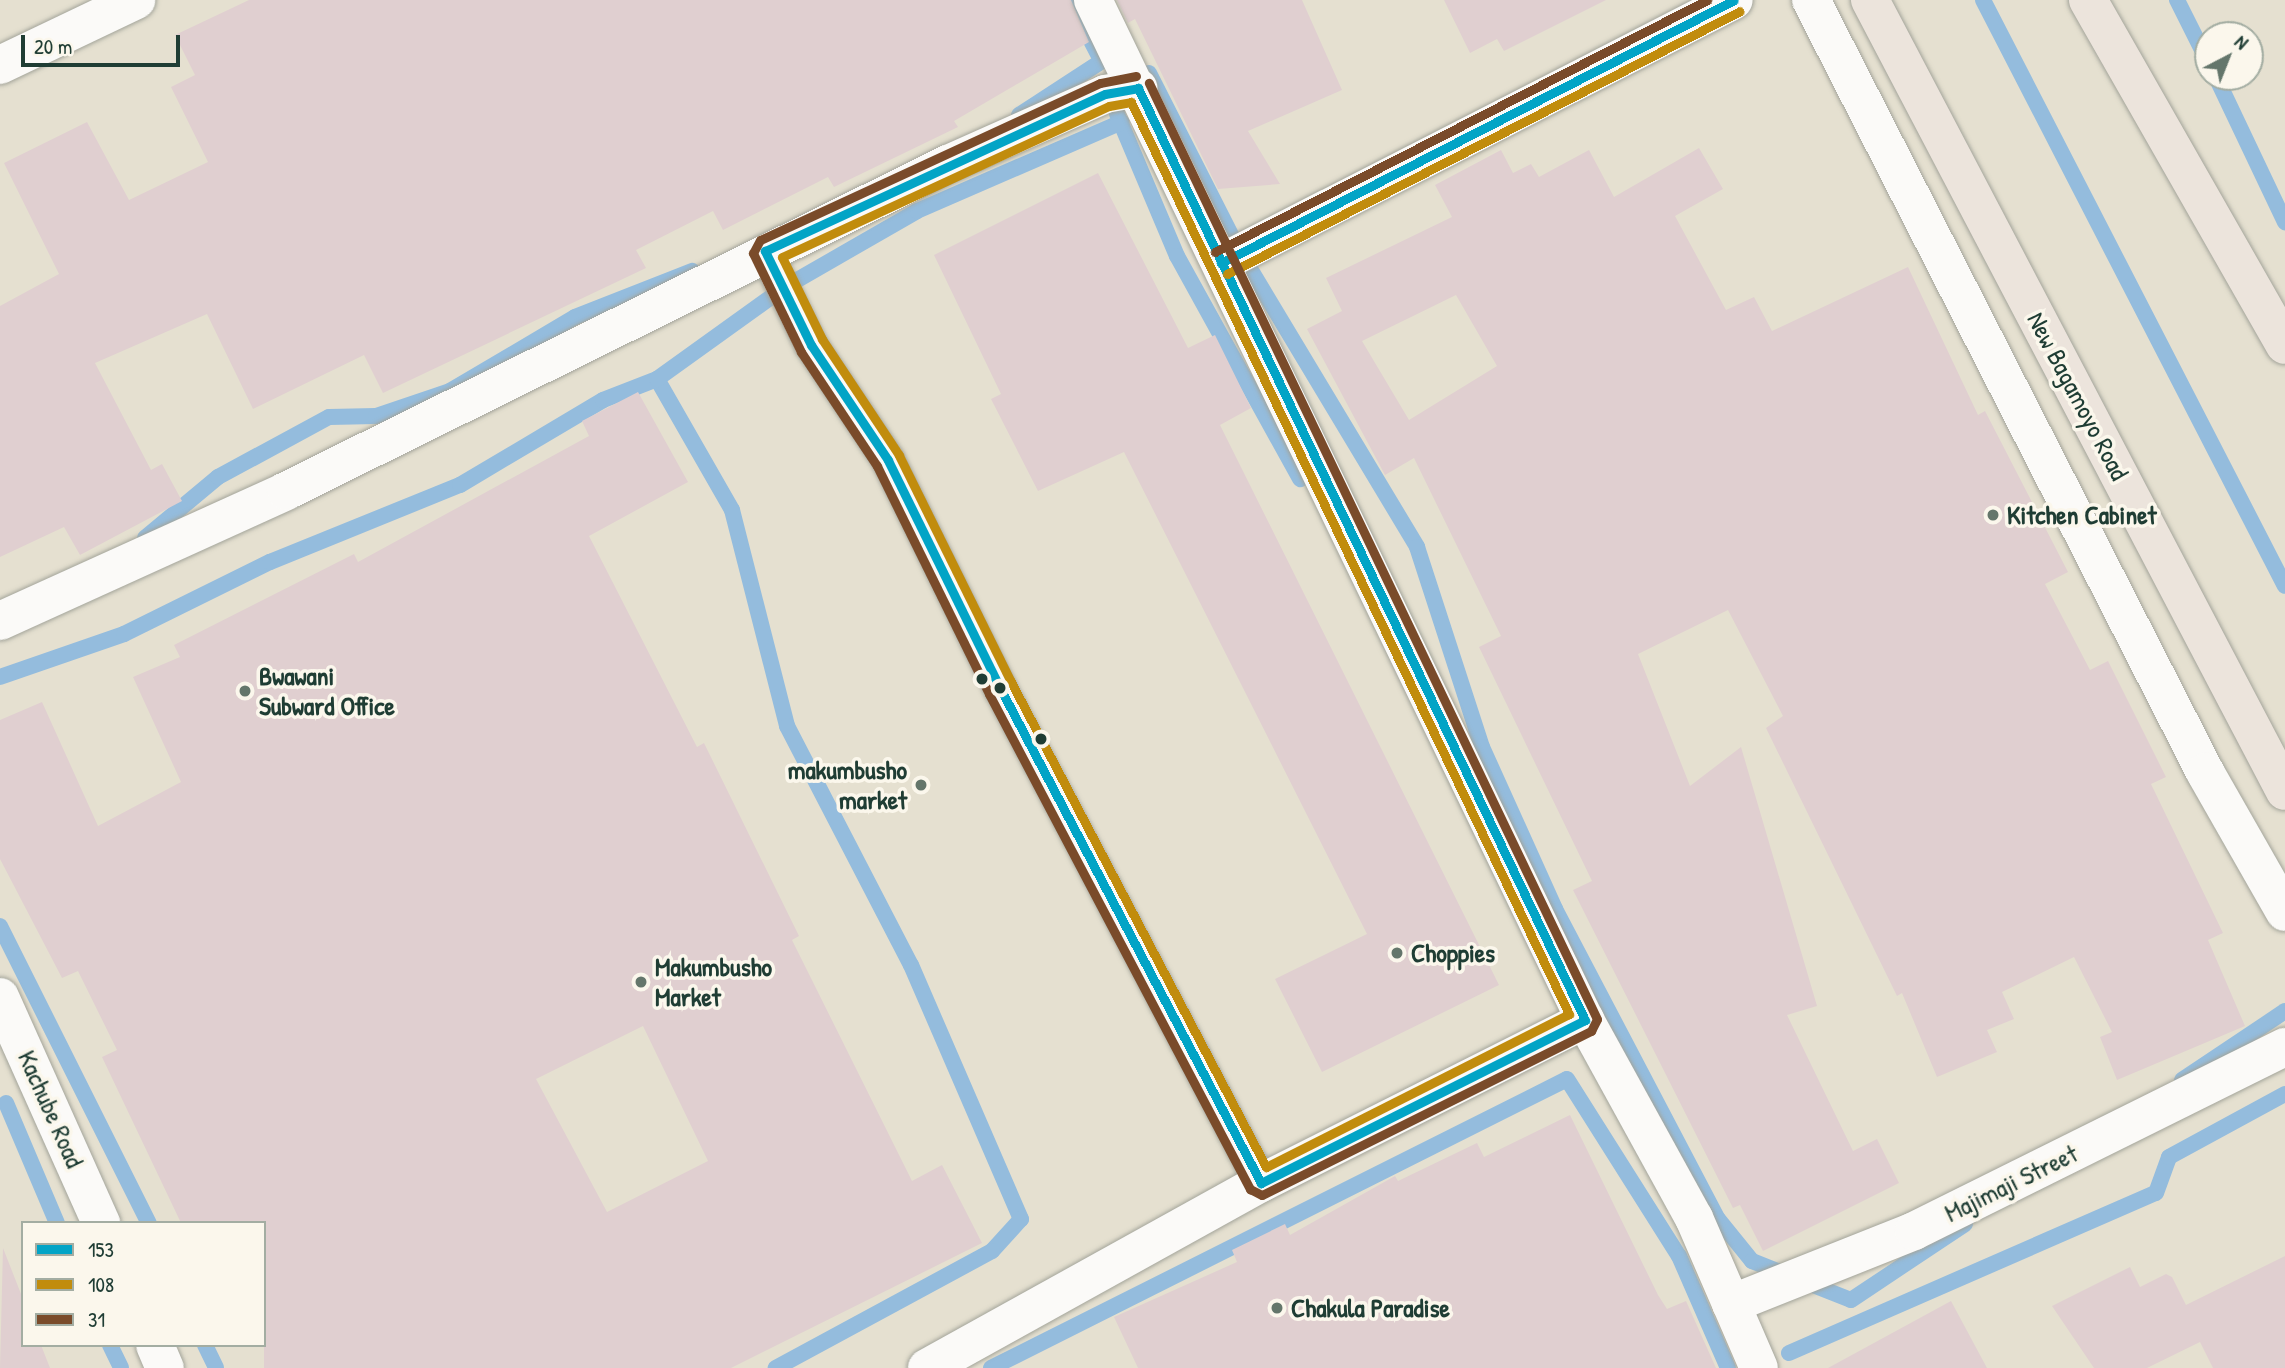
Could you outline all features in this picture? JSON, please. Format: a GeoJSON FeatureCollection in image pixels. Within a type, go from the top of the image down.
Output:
{"type":"FeatureCollection","features":[{"type":"Feature","properties":{"kind":"highway","name":"New Bagamoyo Road"},"geometry":{"type":"LineString","coordinates":[[1870,0],[2285,791]]}},
{"type":"Feature","properties":{"kind":"highway"},"geometry":{"type":"LineString","coordinates":[[2088,0],[2285,345]]}},
{"type":"Feature","properties":{"kind":"street"},"geometry":{"type":"LineString","coordinates":[[0,65],[136,0]]}},
{"type":"Feature","properties":{"kind":"street"},"geometry":{"type":"LineString","coordinates":[[1093,0],[1139,88],[1585,1020],[1694,1218],[1759,1368]]}},
{"type":"Feature","properties":{"kind":"street"},"geometry":{"type":"LineString","coordinates":[[1221,263],[1734,0]]}},
{"type":"Feature","properties":{"kind":"street"},"geometry":{"type":"LineString","coordinates":[[1811,0],[2205,772],[2285,912]]}},
{"type":"Feature","properties":{"kind":"street"},"geometry":{"type":"LineString","coordinates":[[0,621],[286,491],[765,251],[1093,99],[1139,88]]}},
{"type":"Feature","properties":{"kind":"street","name":"Kachube Road"},"geometry":{"type":"LineString","coordinates":[[5,1019],[100,1221]]}},
{"type":"Feature","properties":{"kind":"street"},"geometry":{"type":"LineString","coordinates":[[927,1368],[1261,1183],[1585,1020]]}},
{"type":"Feature","properties":{"kind":"street","name":"Majimaji Street"},"geometry":{"type":"LineString","coordinates":[[1731,1304],[1913,1231],[2285,1047]]}},
{"type":"Feature","properties":{"kind":"street"},"geometry":{"type":"LineString","coordinates":[[156,1347],[165,1368]]}},
{"type":"Feature","properties":{"kind":"lane"},"geometry":{"type":"LineString","coordinates":[[765,251],[811,345],[888,460],[1000,688],[1261,1183]]}},
{"type":"Feature","properties":{"kind":"building"},"geometry":{"type":"Polygon","coordinates":[[[249,0],[1071,0],[1089,42],[954,121],[958,127],[834,187],[828,177],[723,230],[713,211],[636,250],[646,268],[383,393],[364,355],[253,409],[207,314],[95,363],[151,470],[162,464],[182,501],[80,555],[64,527],[0,557],[0,306],[59,274],[4,163],[87,122],[129,200],[208,162],[171,87],[195,75],[175,35],[249,0]]]}},
{"type":"Feature","properties":{"kind":"building"},"geometry":{"type":"Polygon","coordinates":[[[1117,0],[1302,0],[1342,90],[1248,131],[1280,184],[1218,189],[1135,19],[1128,23],[1117,0]]]}},
{"type":"Feature","properties":{"kind":"building"},"geometry":{"type":"Polygon","coordinates":[[[1444,0],[1606,0],[1504,51],[1497,39],[1470,53],[1444,0]]]}},
{"type":"Feature","properties":{"kind":"building"},"geometry":{"type":"Polygon","coordinates":[[[1699,148],[1723,189],[1675,216],[1726,310],[1754,297],[1772,331],[1908,267],[1978,415],[1985,411],[2068,572],[2045,584],[2090,670],[2108,661],[2166,777],[2151,784],[2223,933],[2208,940],[2245,1026],[2117,1080],[2100,1037],[2112,1032],[2074,957],[2002,992],[2014,1019],[1987,1030],[1997,1052],[1937,1077],[1902,993],[1897,996],[1766,728],[1783,716],[1728,610],[1638,654],[1690,786],[1741,747],[1817,1006],[1787,1015],[1853,1151],[1877,1139],[1899,1183],[1763,1251],[1740,1205],[1733,1208],[1573,890],[1592,881],[1479,647],[1501,636],[1414,458],[1385,475],[1307,329],[1342,311],[1326,278],[1452,217],[1435,185],[1501,150],[1513,173],[1531,164],[1539,177],[1589,150],[1614,197],[1699,148]],[[1456,295],[1362,341],[1409,420],[1497,366],[1456,295]]]}},
{"type":"Feature","properties":{"kind":"building"},"geometry":{"type":"Polygon","coordinates":[[[1098,173],[1188,348],[1215,335],[1251,408],[1220,425],[1499,985],[1322,1072],[1275,979],[1367,934],[1124,452],[1038,491],[991,399],[1001,394],[934,255],[1098,173]]]}},
{"type":"Feature","properties":{"kind":"building"},"geometry":{"type":"Polygon","coordinates":[[[638,392],[688,482],[589,536],[697,747],[704,743],[799,936],[792,940],[912,1181],[942,1165],[982,1243],[731,1368],[264,1368],[266,1221],[180,1221],[102,1057],[117,1050],[78,971],[62,978],[0,859],[0,720],[42,702],[98,826],[181,782],[133,677],[180,657],[174,645],[354,554],[358,562],[589,436],[582,421],[638,392]],[[643,1026],[536,1079],[607,1212],[708,1161],[643,1026]]]}},
{"type":"Feature","properties":{"kind":"building"},"geometry":{"type":"Polygon","coordinates":[[[1570,1115],[1658,1295],[1667,1309],[1686,1301],[1716,1368],[1138,1368],[1114,1317],[1237,1262],[1232,1250],[1285,1224],[1290,1235],[1395,1176],[1398,1181],[1477,1143],[1484,1157],[1570,1115]]]}},
{"type":"Feature","properties":{"kind":"building"},"geometry":{"type":"Polygon","coordinates":[[[3,1248],[21,1294],[21,1347],[42,1347],[50,1368],[0,1368],[3,1248]]]}},
{"type":"Feature","properties":{"kind":"building"},"geometry":{"type":"Polygon","coordinates":[[[2285,1256],[2285,1368],[2213,1368],[2200,1342],[2147,1368],[2094,1368],[2052,1306],[2130,1267],[2140,1287],[2166,1274],[2172,1277],[2186,1305],[2285,1256]]]}},
{"type":"Feature","properties":{"kind":"building"},"geometry":{"type":"Polygon","coordinates":[[[1951,1301],[1987,1368],[1828,1368],[1951,1301]]]}},
{"type":"Feature","properties":{"kind":"waterway"},"geometry":{"type":"LineString","coordinates":[[1070,0],[1101,60]]}},
{"type":"Feature","properties":{"kind":"waterway"},"geometry":{"type":"LineString","coordinates":[[1983,0],[2285,586]]}},
{"type":"Feature","properties":{"kind":"waterway"},"geometry":{"type":"LineString","coordinates":[[2177,0],[2194,34]]}},
{"type":"Feature","properties":{"kind":"waterway"},"geometry":{"type":"LineString","coordinates":[[1019,115],[1102,61]]}},
{"type":"Feature","properties":{"kind":"waterway"},"geometry":{"type":"LineString","coordinates":[[1149,73],[1240,252],[1417,547],[1482,747],[1555,909],[1718,1219],[1752,1261],[1851,1300],[1965,1224]]}},
{"type":"Feature","properties":{"kind":"waterway"},"geometry":{"type":"LineString","coordinates":[[2223,91],[2285,222]]}},
{"type":"Feature","properties":{"kind":"waterway"},"geometry":{"type":"LineString","coordinates":[[1117,114],[1177,256],[1300,479]]}},
{"type":"Feature","properties":{"kind":"waterway"},"geometry":{"type":"LineString","coordinates":[[0,677],[124,634],[270,562],[460,485],[603,400],[657,379],[785,287],[917,211],[1122,122]]}},
{"type":"Feature","properties":{"kind":"waterway"},"geometry":{"type":"LineString","coordinates":[[145,538],[218,477],[329,417],[376,416],[450,391],[575,317],[692,271]]}},
{"type":"Feature","properties":{"kind":"waterway"},"geometry":{"type":"LineString","coordinates":[[657,379],[732,510],[787,726],[911,965],[1021,1219],[992,1251],[776,1368]]}},
{"type":"Feature","properties":{"kind":"waterway"},"geometry":{"type":"LineString","coordinates":[[0,926],[148,1221]]}},
{"type":"Feature","properties":{"kind":"waterway"},"geometry":{"type":"LineString","coordinates":[[2182,1080],[2285,1011]]}},
{"type":"Feature","properties":{"kind":"waterway"},"geometry":{"type":"LineString","coordinates":[[991,1368],[1567,1079],[1679,1256],[1728,1368]]}},
{"type":"Feature","properties":{"kind":"waterway"},"geometry":{"type":"LineString","coordinates":[[1789,1353],[2156,1193],[2169,1157],[2285,1094]]}},
{"type":"Feature","properties":{"kind":"waterway"},"geometry":{"type":"LineString","coordinates":[[6,1103],[56,1221]]}},
{"type":"Feature","properties":{"kind":"waterway"},"geometry":{"type":"LineString","coordinates":[[111,1347],[121,1368]]}},
{"type":"Feature","properties":{"kind":"waterway"},"geometry":{"type":"LineString","coordinates":[[206,1347],[216,1368]]}},
{"type":"Feature","properties":{"kind":"transit line","name":"31"},"geometry":{"type":"LineString","coordinates":[[1215,252],[1707,0]]}},
{"type":"Feature","properties":{"kind":"transit line","name":"153"},"geometry":{"type":"LineString","coordinates":[[1221,263],[1734,0]]}},
{"type":"Feature","properties":{"kind":"transit line","name":"108"},"geometry":{"type":"LineString","coordinates":[[1227,274],[1740,11]]}},
{"type":"Feature","properties":{"kind":"transit line","name":"31"},"geometry":{"type":"LineString","coordinates":[[1136,76],[1100,83],[760,240],[753,253],[801,352],[877,466],[989,694],[1250,1189],[1262,1195],[1591,1031],[1597,1019],[1149,83]]}},
{"type":"Feature","properties":{"kind":"transit line","name":"153"},"geometry":{"type":"LineString","coordinates":[[1138,88],[1585,1020],[1261,1183],[1000,688],[888,460],[811,345],[765,251],[1105,94],[1138,88]]}},
{"type":"Feature","properties":{"kind":"transit line","name":"108"},"geometry":{"type":"LineString","coordinates":[[1131,102],[1569,1014],[1266,1167],[1011,682],[899,455],[822,339],[782,257],[1109,106],[1131,102]]}},
{"type":"Feature","properties":{"kind":"place","name":"Kitchen Cabinet"},"geometry":{"type":"Point","coordinates":[1993,515]}},
{"type":"Feature","properties":{"kind":"place","name":"Bwawani Subward Office"},"geometry":{"type":"Point","coordinates":[245,691]}},
{"type":"Feature","properties":{"kind":"place","name":"makumbusho market"},"geometry":{"type":"Point","coordinates":[921,785]}},
{"type":"Feature","properties":{"kind":"place","name":"Choppies"},"geometry":{"type":"Point","coordinates":[1397,953]}},
{"type":"Feature","properties":{"kind":"place","name":"Makumbusho Market"},"geometry":{"type":"Point","coordinates":[641,982]}},
{"type":"Feature","properties":{"kind":"place","name":"Chakula Paradise"},"geometry":{"type":"Point","coordinates":[1277,1308]}}]}
